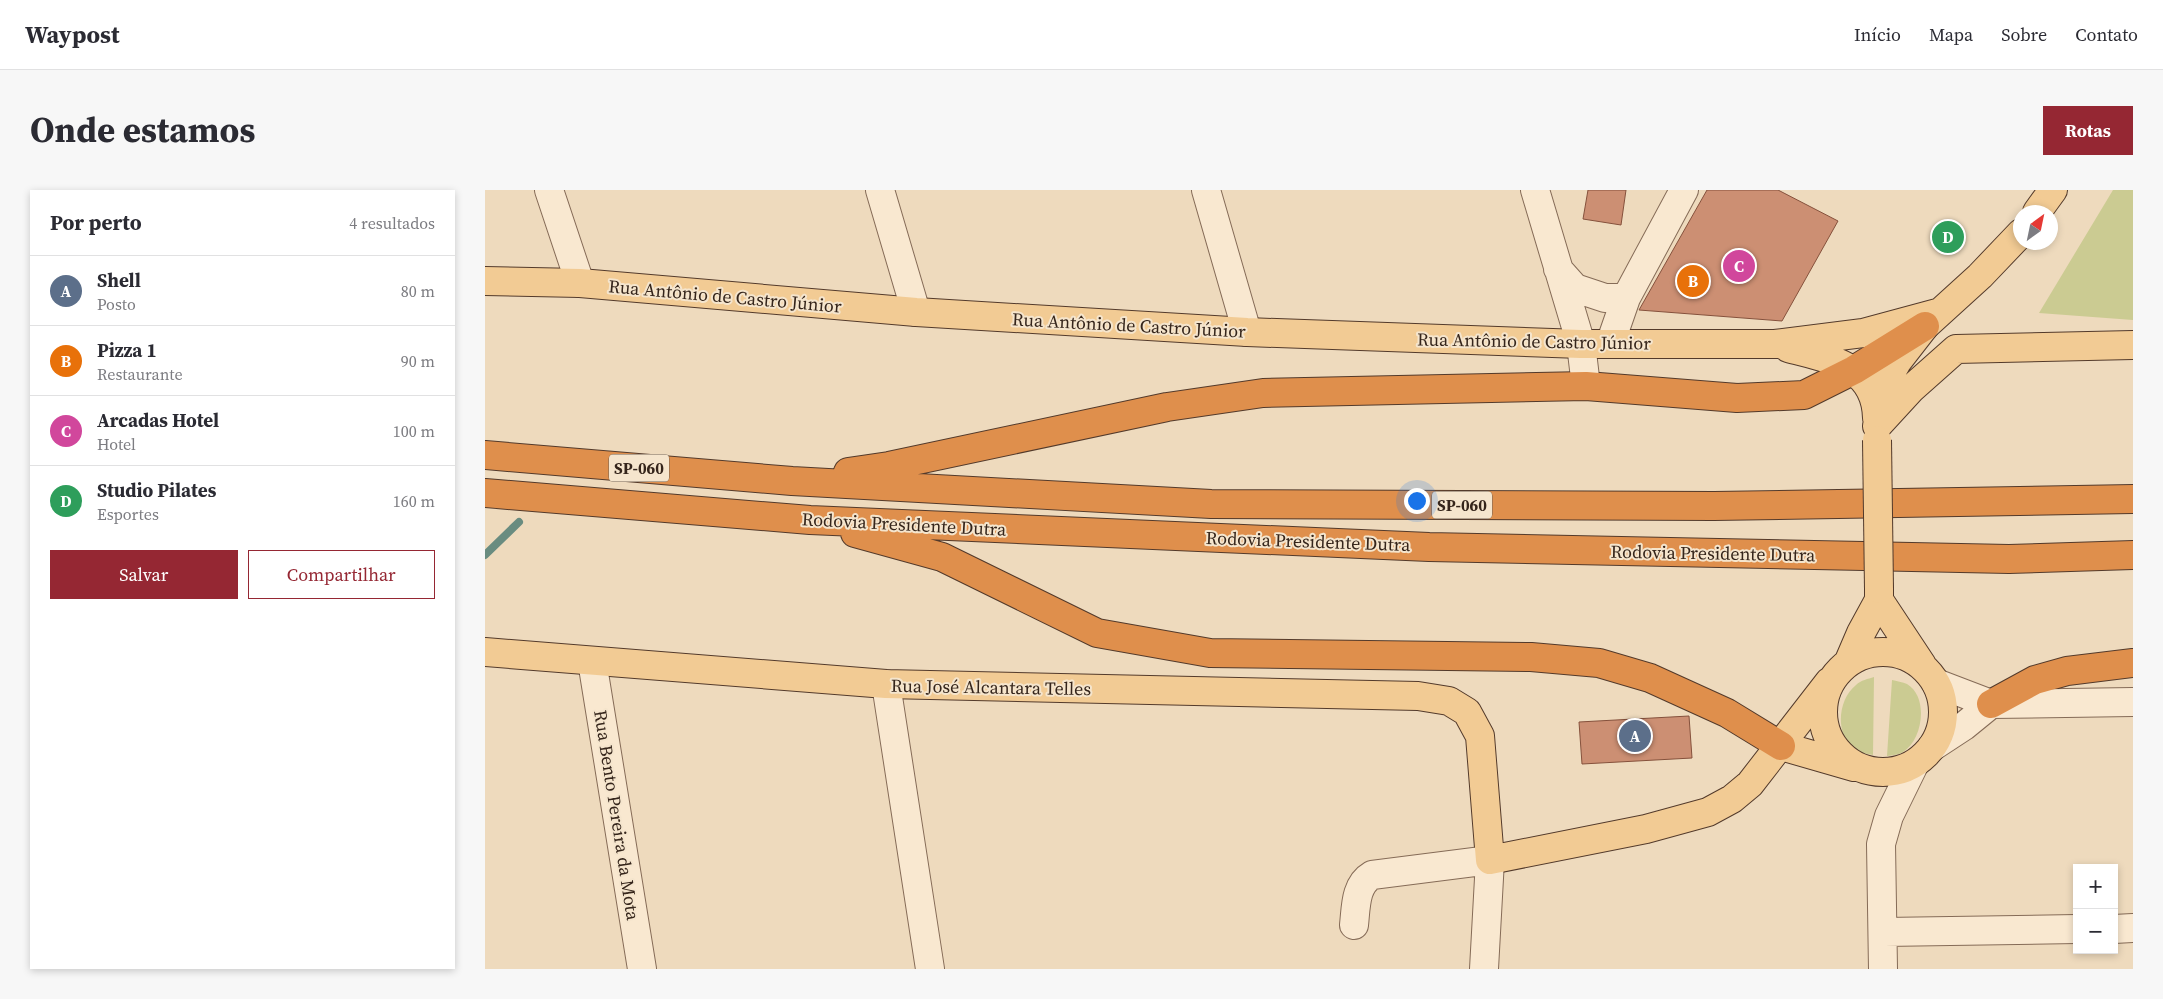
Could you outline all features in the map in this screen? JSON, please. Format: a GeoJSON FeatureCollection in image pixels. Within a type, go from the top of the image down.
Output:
{"type":"FeatureCollection","features":[{"type":"Feature","properties":{"kind":"highway"},"geometry":{"type":"LineString","coordinates":[[792,481],[889,466],[1167,407],[1263,394],[1586,386],[1737,398],[1804,395],[1854,370],[1931,320]]}},
{"type":"Feature","properties":{"kind":"highway","name":"Rodovia Presidente Dutra"},"geometry":{"type":"LineString","coordinates":[[485,455],[792,481],[1211,504],[1714,506],[2133,499]]}},
{"type":"Feature","properties":{"kind":"highway","name":"Rodovia Presidente Dutra"},"geometry":{"type":"LineString","coordinates":[[485,493],[810,520],[1429,547],[2009,559],[2133,554]]}},
{"type":"Feature","properties":{"kind":"highway"},"geometry":{"type":"LineString","coordinates":[[810,520],[942,557],[1097,633],[1211,653],[1531,657],[1599,663],[1658,682],[1727,713],[1781,746]]}},
{"type":"Feature","properties":{"kind":"highway"},"geometry":{"type":"LineString","coordinates":[[1991,704],[2035,680],[2067,671],[2133,663]]}},
{"type":"Feature","properties":{"kind":"main road"},"geometry":{"type":"LineString","coordinates":[[2042,205],[2053,190]]}},
{"type":"Feature","properties":{"kind":"main road"},"geometry":{"type":"LineString","coordinates":[[1877,424],[1893,369],[1931,320],[1980,276],[2013,241]]}},
{"type":"Feature","properties":{"kind":"main road","name":"Rua Antônio de Castro Júnior"},"geometry":{"type":"LineString","coordinates":[[485,281],[580,283],[916,312],[1247,332],[1581,344],[1775,344]]}},
{"type":"Feature","properties":{"kind":"main road"},"geometry":{"type":"LineString","coordinates":[[1775,344],[1863,333],[1931,320]]}},
{"type":"Feature","properties":{"kind":"main road"},"geometry":{"type":"LineString","coordinates":[[1775,344],[1839,362],[1854,370],[1870,388],[1877,424],[1879,594],[1849,661]]}},
{"type":"Feature","properties":{"kind":"main road"},"geometry":{"type":"LineString","coordinates":[[1877,424],[1911,388],[1956,349],[2133,345]]}},
{"type":"Feature","properties":{"kind":"main road"},"geometry":{"type":"LineString","coordinates":[[1781,746],[1878,773],[1897,772],[1923,756],[1938,739],[1943,721],[1943,701],[1930,676],[1879,594]]}},
{"type":"Feature","properties":{"kind":"main road","name":"Rua José Alcantara Telles"},"geometry":{"type":"LineString","coordinates":[[485,652],[886,684],[1418,696],[1449,701],[1467,712],[1480,736],[1489,860]]}},
{"type":"Feature","properties":{"kind":"main road"},"geometry":{"type":"LineString","coordinates":[[1489,860],[1646,829],[1708,812],[1732,799],[1750,784],[1838,671],[1849,661],[1867,653],[1888,652],[1907,657],[1930,676]]}},
{"type":"Feature","properties":{"kind":"main road"},"geometry":{"type":"LineString","coordinates":[[1829,682],[1823,702],[1823,722],[1829,742],[1843,758],[1860,769]]}},
{"type":"Feature","properties":{"kind":"street"},"geometry":{"type":"LineString","coordinates":[[549,190],[580,283]]}},
{"type":"Feature","properties":{"kind":"street"},"geometry":{"type":"LineString","coordinates":[[880,190],[916,312]]}},
{"type":"Feature","properties":{"kind":"street"},"geometry":{"type":"LineString","coordinates":[[1206,190],[1247,332]]}},
{"type":"Feature","properties":{"kind":"street"},"geometry":{"type":"LineString","coordinates":[[1535,190],[1581,344],[1586,386]]}},
{"type":"Feature","properties":{"kind":"street"},"geometry":{"type":"LineString","coordinates":[[1610,344],[1625,298],[1684,190]]}},
{"type":"Feature","properties":{"kind":"street"},"geometry":{"type":"LineString","coordinates":[[1558,269],[1575,288],[1605,298],[1625,298]]}},
{"type":"Feature","properties":{"kind":"street","name":"Rua Bento Pereira da Mota"},"geometry":{"type":"LineString","coordinates":[[592,661],[642,969]]}},
{"type":"Feature","properties":{"kind":"street"},"geometry":{"type":"LineString","coordinates":[[1930,676],[1991,704],[2133,702]]}},
{"type":"Feature","properties":{"kind":"street"},"geometry":{"type":"LineString","coordinates":[[886,684],[930,969]]}},
{"type":"Feature","properties":{"kind":"street"},"geometry":{"type":"LineString","coordinates":[[1883,969],[1881,844],[1889,816],[1923,756],[1991,704]]}},
{"type":"Feature","properties":{"kind":"street"},"geometry":{"type":"LineString","coordinates":[[1354,925],[1359,888],[1364,879],[1372,875],[1489,860],[1483,969]]}},
{"type":"Feature","properties":{"kind":"street"},"geometry":{"type":"LineString","coordinates":[[2118,929],[2133,928]]}},
{"type":"Feature","properties":{"kind":"street"},"geometry":{"type":"LineString","coordinates":[[1883,932],[2073,929]]}},
{"type":"Feature","properties":{"kind":"green space"},"geometry":{"type":"Polygon","coordinates":[[[2113,190],[2133,190],[2133,320],[2039,313],[2113,190]]]}},
{"type":"Feature","properties":{"kind":"green space"},"geometry":{"type":"Polygon","coordinates":[[[1874,677],[1873,755],[1857,752],[1848,742],[1842,729],[1841,715],[1844,701],[1851,690],[1860,682],[1874,677]]]}},
{"type":"Feature","properties":{"kind":"green space"},"geometry":{"type":"Polygon","coordinates":[[[1892,680],[1907,684],[1914,690],[1921,708],[1921,718],[1919,729],[1910,746],[1901,753],[1887,756],[1892,680]]]}},
{"type":"Feature","properties":{"kind":"building"},"geometry":{"type":"Polygon","coordinates":[[[1588,190],[1626,190],[1621,225],[1583,219],[1588,190]]]}},
{"type":"Feature","properties":{"kind":"building"},"geometry":{"type":"Polygon","coordinates":[[[1707,190],[1778,190],[1838,221],[1782,321],[1639,310],[1707,190]]]}},
{"type":"Feature","properties":{"kind":"building"},"geometry":{"type":"Polygon","coordinates":[[[1689,716],[1692,758],[1582,764],[1579,722],[1689,716]]]}},
{"type":"Feature","properties":{"kind":"waterway"},"geometry":{"type":"LineString","coordinates":[[485,555],[519,522]]}},
{"type":"Feature","properties":{"kind":"place","name":"Studio Pilates"},"geometry":{"type":"Point","coordinates":[1948,237]}},
{"type":"Feature","properties":{"kind":"place","name":"Arcadas Hotel"},"geometry":{"type":"Point","coordinates":[1739,266]}},
{"type":"Feature","properties":{"kind":"place","name":"Pizza 1"},"geometry":{"type":"Point","coordinates":[1693,281]}},
{"type":"Feature","properties":{"kind":"place","name":"Shell"},"geometry":{"type":"Point","coordinates":[1635,736]}}]}
